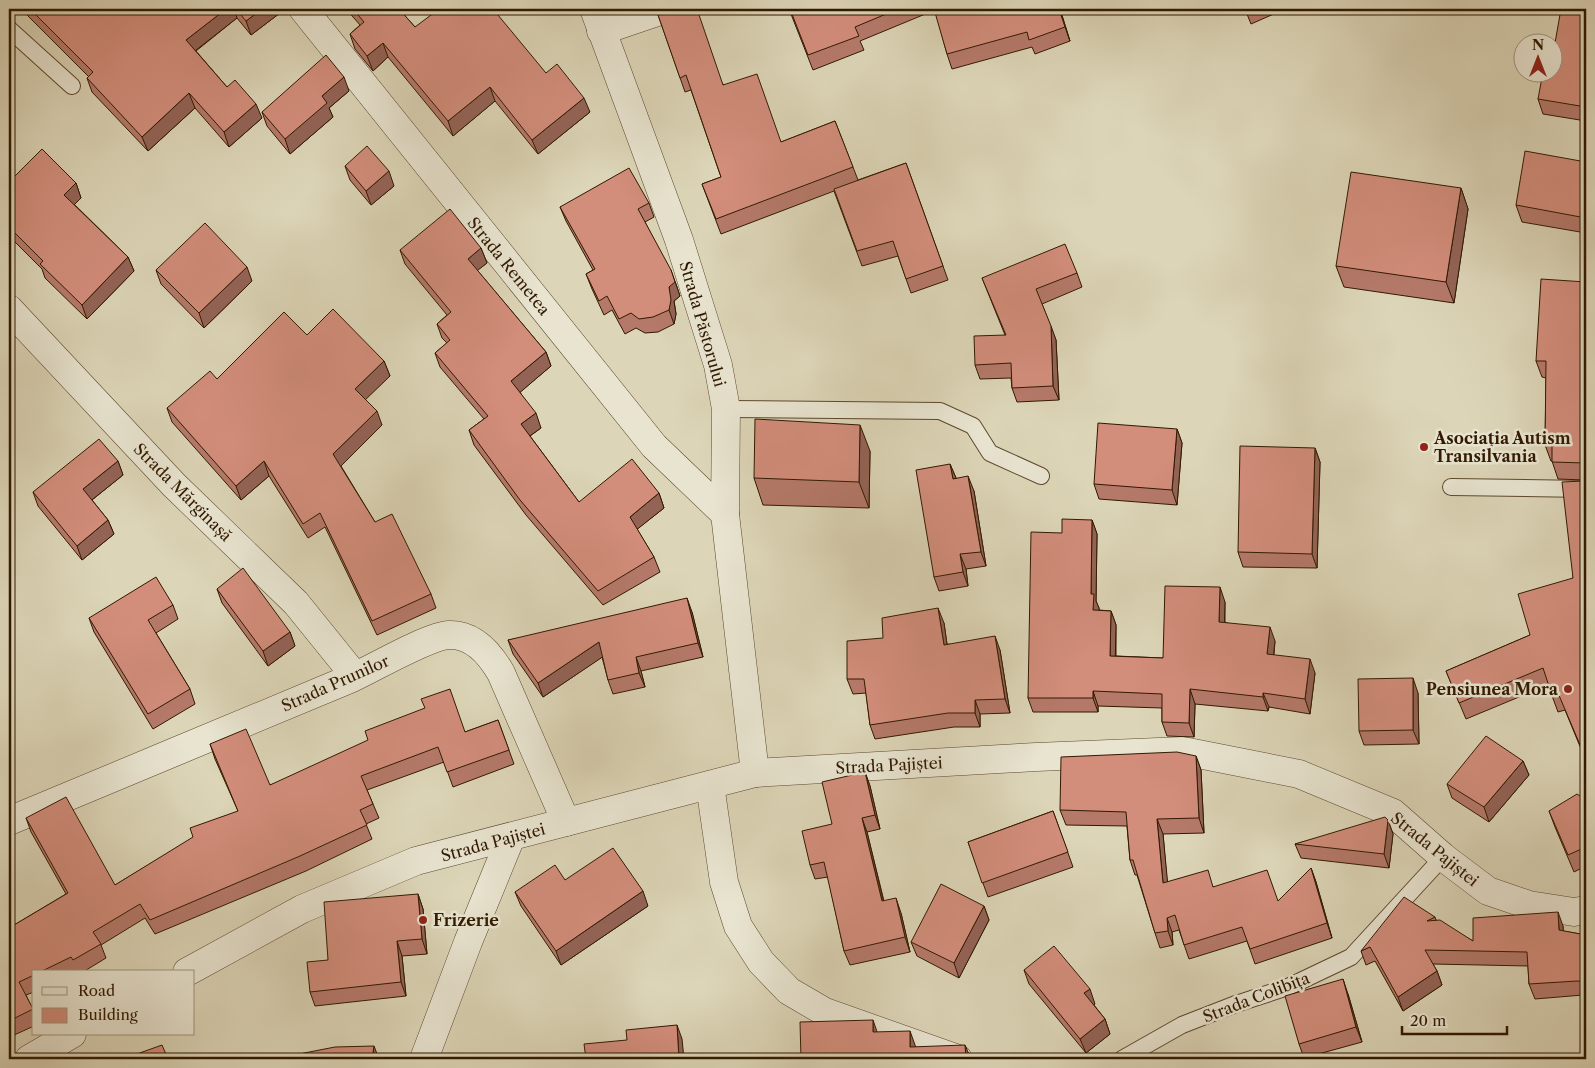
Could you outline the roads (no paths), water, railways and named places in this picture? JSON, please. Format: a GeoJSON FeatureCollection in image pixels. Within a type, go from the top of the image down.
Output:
{"type":"FeatureCollection","features":[{"type":"Feature","properties":{"kind":"street","name":"Strada Remetea"},"geometry":{"type":"LineString","coordinates":[[303,9],[654,446],[725,514]]}},
{"type":"Feature","properties":{"kind":"street"},"geometry":{"type":"LineString","coordinates":[[598,20],[666,9]]}},
{"type":"Feature","properties":{"kind":"street","name":"Strada Păstorului"},"geometry":{"type":"LineString","coordinates":[[598,20],[679,240],[718,364],[726,409],[725,514],[755,773]]}},
{"type":"Feature","properties":{"kind":"street","name":"Strada Mărginașă"},"geometry":{"type":"LineString","coordinates":[[9,309],[174,485],[296,603],[355,676]]}},
{"type":"Feature","properties":{"kind":"street","name":"Strada Prunilor"},"geometry":{"type":"LineString","coordinates":[[9,821],[355,676],[417,646],[448,635],[464,637],[477,644],[489,654],[501,673],[566,822]]}},
{"type":"Feature","properties":{"kind":"street","name":"Strada Pajiștei"},"geometry":{"type":"LineString","coordinates":[[191,970],[302,909],[355,885],[416,861],[755,773],[1027,757],[1183,751],[1308,778],[1393,814],[1443,857],[1488,891],[1529,905],[1574,912],[1586,910]]}},
{"type":"Feature","properties":{"kind":"street"},"geometry":{"type":"LineString","coordinates":[[710,785],[724,882],[738,926],[761,962],[789,991],[825,1012],[958,1059]]}},
{"type":"Feature","properties":{"kind":"street"},"geometry":{"type":"LineString","coordinates":[[424,1059],[468,942],[511,837]]}},
{"type":"Feature","properties":{"kind":"street"},"geometry":{"type":"LineString","coordinates":[[29,1059],[69,1036]]}},
{"type":"Feature","properties":{"kind":"lane"},"geometry":{"type":"LineString","coordinates":[[9,29],[72,86]]}},
{"type":"Feature","properties":{"kind":"lane"},"geometry":{"type":"LineString","coordinates":[[726,409],[940,411],[973,426],[990,453],[1042,476]]}},
{"type":"Feature","properties":{"kind":"lane"},"geometry":{"type":"LineString","coordinates":[[1452,487],[1586,489]]}},
{"type":"Feature","properties":{"kind":"lane","name":"Strada Colibița"},"geometry":{"type":"LineString","coordinates":[[1122,1059],[1182,1025],[1236,1004],[1288,988],[1351,956],[1443,857]]}},
{"type":"Feature","properties":{"kind":"place","name":"Asociația Autism Transilvania"},"geometry":{"type":"Point","coordinates":[1424,447]}},
{"type":"Feature","properties":{"kind":"place","name":"Pensiunea Mora"},"geometry":{"type":"Point","coordinates":[1568,689]}},
{"type":"Feature","properties":{"kind":"place","name":"Frizerie"},"geometry":{"type":"Point","coordinates":[423,920]}}]}
